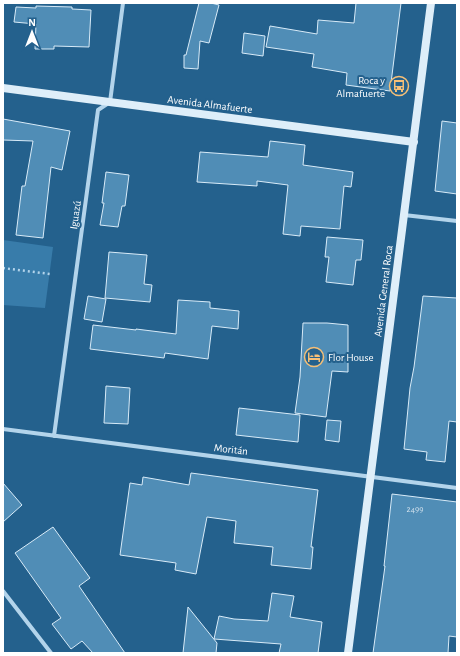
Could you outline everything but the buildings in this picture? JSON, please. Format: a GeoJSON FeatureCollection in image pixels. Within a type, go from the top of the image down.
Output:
{"type":"FeatureCollection","features":[{"type":"Feature","properties":{"kind":"main road","name":"Avenida General Roca"},"geometry":{"type":"LineString","coordinates":[[348,653],[431,3]]}},
{"type":"Feature","properties":{"kind":"main road","name":"Avenida Almafuerte"},"geometry":{"type":"LineString","coordinates":[[3,88],[414,142]]}},
{"type":"Feature","properties":{"kind":"street"},"geometry":{"type":"LineString","coordinates":[[110,102],[123,3]]}},
{"type":"Feature","properties":{"kind":"street","name":"Iguazú"},"geometry":{"type":"LineString","coordinates":[[54,436],[98,110],[110,102]]}},
{"type":"Feature","properties":{"kind":"street"},"geometry":{"type":"LineString","coordinates":[[404,214],[457,221]]}},
{"type":"Feature","properties":{"kind":"street","name":"Moritán"},"geometry":{"type":"LineString","coordinates":[[3,429],[457,488]]}},
{"type":"Feature","properties":{"kind":"street"},"geometry":{"type":"LineString","coordinates":[[3,591],[51,653]]}},
{"type":"Feature","properties":{"kind":"path"},"geometry":{"type":"LineString","coordinates":[[3,268],[50,274]]}},
{"type":"Feature","properties":{"kind":"shaded area"},"geometry":{"type":"Polygon","coordinates":[[[3,240],[53,247],[45,308],[3,305],[3,240]]]}},
{"type":"Feature","properties":{"kind":"place","name":"Roca y Almafuerte"},"geometry":{"type":"Point","coordinates":[399,86]}},
{"type":"Feature","properties":{"kind":"place","name":"Flor House"},"geometry":{"type":"Point","coordinates":[314,357]}}]}
